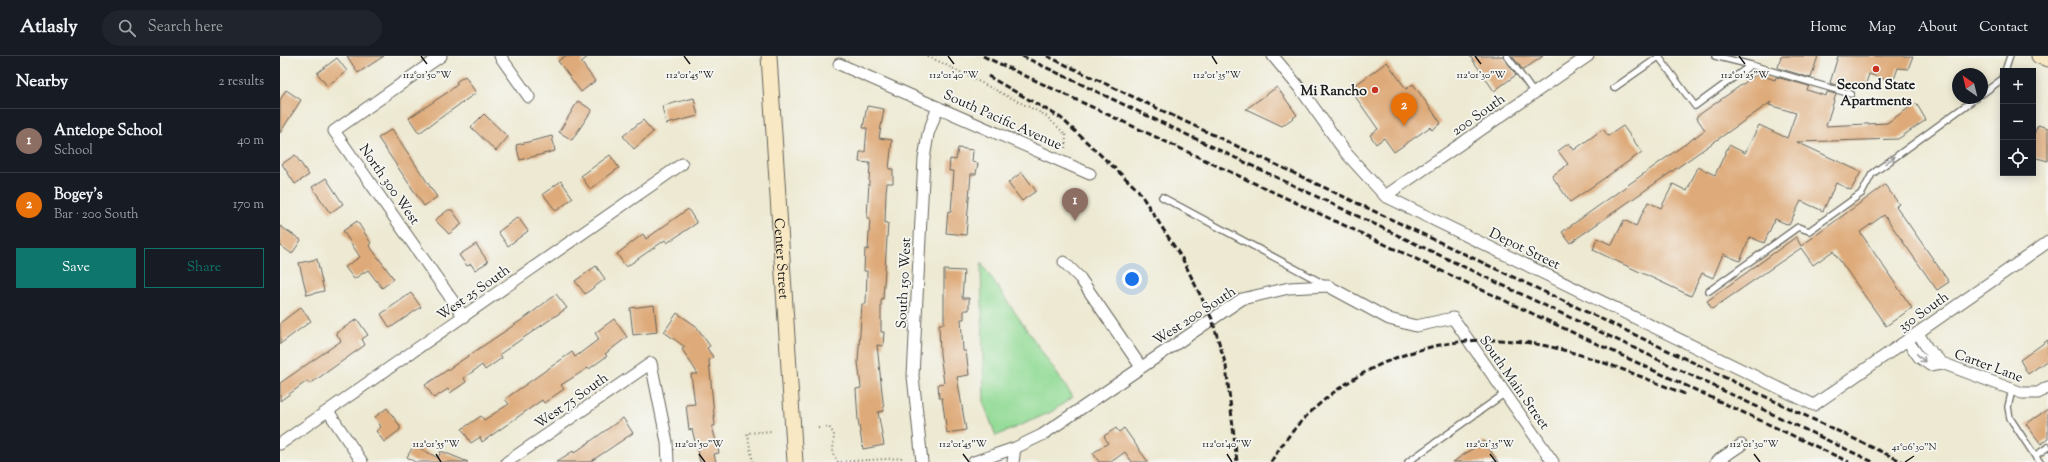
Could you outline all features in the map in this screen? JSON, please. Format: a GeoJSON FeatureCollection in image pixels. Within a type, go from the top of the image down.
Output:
{"type":"FeatureCollection","features":[{"type":"Feature","properties":{"kind":"street","name":"North 300 West"},"geometry":{"type":"LineString","coordinates":[[441,56],[334,131],[464,317]]}},
{"type":"Feature","properties":{"kind":"street"},"geometry":{"type":"LineString","coordinates":[[500,56],[529,97]]}},
{"type":"Feature","properties":{"kind":"street","name":"Center Street"},"geometry":{"type":"LineString","coordinates":[[769,56],[795,462]]}},
{"type":"Feature","properties":{"kind":"street","name":"Depot Street"},"geometry":{"type":"LineString","coordinates":[[1273,56],[1302,91],[1346,153],[1385,196],[1814,405]]}},
{"type":"Feature","properties":{"kind":"street","name":"200 South"},"geometry":{"type":"LineString","coordinates":[[1385,196],[1588,56]]}},
{"type":"Feature","properties":{"kind":"street"},"geometry":{"type":"LineString","coordinates":[[2039,56],[2048,59]]}},
{"type":"Feature","properties":{"kind":"street","name":"South Pacific Avenue"},"geometry":{"type":"LineString","coordinates":[[839,64],[1090,174]]}},
{"type":"Feature","properties":{"kind":"street","name":"South 150 West"},"geometry":{"type":"LineString","coordinates":[[922,462],[913,376],[924,159],[928,134],[938,107]]}},
{"type":"Feature","properties":{"kind":"street","name":"West 25 South"},"geometry":{"type":"LineString","coordinates":[[280,444],[682,164]]}},
{"type":"Feature","properties":{"kind":"street","name":"350 South"},"geometry":{"type":"LineString","coordinates":[[1814,405],[2048,242]]}},
{"type":"Feature","properties":{"kind":"street"},"geometry":{"type":"LineString","coordinates":[[1064,262],[1080,278],[1142,367]]}},
{"type":"Feature","properties":{"kind":"street","name":"South Main Street"},"geometry":{"type":"LineString","coordinates":[[1328,286],[1389,319],[1396,321],[1416,326],[1453,318],[1504,394],[1553,462]]}},
{"type":"Feature","properties":{"kind":"street","name":"West 200 South"},"geometry":{"type":"LineString","coordinates":[[974,462],[1015,448],[1042,436],[1242,299],[1289,288],[1328,286]]}},
{"type":"Feature","properties":{"kind":"street","name":"Carter Lane"},"geometry":{"type":"LineString","coordinates":[[1918,333],[1927,348],[1942,363],[2012,390],[2030,394],[2038,393],[2048,387]]}},
{"type":"Feature","properties":{"kind":"street","name":"Carter Lane"},"geometry":{"type":"LineString","coordinates":[[1907,340],[1925,362],[1930,365],[1942,363]]}},
{"type":"Feature","properties":{"kind":"street","name":"West 75 South"},"geometry":{"type":"LineString","coordinates":[[507,462],[651,363],[667,442],[668,462]]}},
{"type":"Feature","properties":{"kind":"street"},"geometry":{"type":"LineString","coordinates":[[328,411],[362,462]]}},
{"type":"Feature","properties":{"kind":"street"},"geometry":{"type":"LineString","coordinates":[[1716,462],[1741,445]]}},
{"type":"Feature","properties":{"kind":"street"},"geometry":{"type":"LineString","coordinates":[[1013,462],[1015,448]]}},
{"type":"Feature","properties":{"kind":"lane"},"geometry":{"type":"LineString","coordinates":[[1507,56],[1534,93]]}},
{"type":"Feature","properties":{"kind":"lane"},"geometry":{"type":"LineString","coordinates":[[1614,88],[1659,56],[1695,106],[1751,65]]}},
{"type":"Feature","properties":{"kind":"lane"},"geometry":{"type":"LineString","coordinates":[[1715,56],[1851,94]]}},
{"type":"Feature","properties":{"kind":"lane"},"geometry":{"type":"LineString","coordinates":[[2006,68],[2010,56]]}},
{"type":"Feature","properties":{"kind":"lane"},"geometry":{"type":"LineString","coordinates":[[1988,90],[2000,81]]}},
{"type":"Feature","properties":{"kind":"lane"},"geometry":{"type":"LineString","coordinates":[[1708,290],[1798,227],[1809,232],[1862,193],[1872,174],[1968,104]]}},
{"type":"Feature","properties":{"kind":"lane"},"geometry":{"type":"LineString","coordinates":[[1162,197],[1328,286]]}},
{"type":"Feature","properties":{"kind":"lane"},"geometry":{"type":"LineString","coordinates":[[2012,390],[2008,407],[2010,418],[2040,462]]}},
{"type":"Feature","properties":{"kind":"lane"},"geometry":{"type":"LineString","coordinates":[[1408,462],[1504,394]]}},
{"type":"Feature","properties":{"kind":"lane"},"geometry":{"type":"LineString","coordinates":[[2035,456],[2048,447]]}},
{"type":"Feature","properties":{"kind":"path"},"geometry":{"type":"LineString","coordinates":[[928,56],[1045,115],[1066,135],[1064,162]]}},
{"type":"Feature","properties":{"kind":"path"},"geometry":{"type":"LineString","coordinates":[[818,428],[829,428],[834,434],[832,454],[838,462],[902,458]]}},
{"type":"Feature","properties":{"kind":"path"},"geometry":{"type":"LineString","coordinates":[[753,462],[747,433],[771,431]]}},
{"type":"Feature","properties":{"kind":"green space"},"geometry":{"type":"Polygon","coordinates":[[[981,263],[1073,397],[1051,412],[996,436],[984,404],[981,263]]]}},
{"type":"Feature","properties":{"kind":"building"},"geometry":{"type":"Polygon","coordinates":[[[347,56],[384,56],[358,73],[347,56]]]}},
{"type":"Feature","properties":{"kind":"building"},"geometry":{"type":"Polygon","coordinates":[[[565,56],[589,56],[581,62],[595,81],[581,92],[558,61],[565,56]]]}},
{"type":"Feature","properties":{"kind":"building"},"geometry":{"type":"Polygon","coordinates":[[[1470,56],[1503,56],[1516,75],[1494,91],[1470,56]]]}},
{"type":"Feature","properties":{"kind":"building"},"geometry":{"type":"Polygon","coordinates":[[[1512,56],[1543,56],[1523,70],[1512,56]]]}},
{"type":"Feature","properties":{"kind":"building"},"geometry":{"type":"Polygon","coordinates":[[[1781,56],[1818,56],[1811,78],[1778,68],[1781,56]]]}},
{"type":"Feature","properties":{"kind":"building","name":"Second State Apartments"},"geometry":{"type":"Polygon","coordinates":[[[1838,56],[1913,56],[1908,69],[1898,68],[1893,82],[1869,74],[1864,89],[1841,82],[1839,86],[1830,83],[1838,56]]]}},
{"type":"Feature","properties":{"kind":"building"},"geometry":{"type":"Polygon","coordinates":[[[337,58],[347,71],[327,86],[317,73],[337,58]]]}},
{"type":"Feature","properties":{"kind":"building"},"geometry":{"type":"Polygon","coordinates":[[[1387,62],[1406,89],[1413,84],[1441,123],[1432,130],[1430,127],[1394,152],[1384,138],[1376,144],[1370,135],[1378,129],[1350,89],[1387,62]]]}},
{"type":"Feature","properties":{"kind":"building"},"geometry":{"type":"Polygon","coordinates":[[[1757,74],[1775,80],[1776,77],[1809,86],[1807,90],[1826,96],[1827,92],[1836,94],[1826,126],[1887,123],[1916,103],[1926,120],[1898,139],[1797,142],[1861,172],[1851,190],[1836,183],[1823,211],[1801,201],[1789,225],[1775,219],[1764,243],[1750,237],[1740,261],[1723,254],[1713,278],[1702,273],[1691,296],[1593,250],[1597,238],[1612,245],[1624,220],[1636,226],[1648,202],[1661,208],[1673,184],[1687,191],[1698,167],[1715,175],[1729,145],[1745,153],[1759,125],[1787,138],[1796,113],[1769,105],[1771,102],[1570,243],[1562,232],[1705,130],[1696,117],[1757,74]]]}},
{"type":"Feature","properties":{"kind":"building"},"geometry":{"type":"Polygon","coordinates":[[[465,76],[476,93],[419,133],[409,118],[448,92],[458,84],[456,82],[465,76]]]}},
{"type":"Feature","properties":{"kind":"building"},"geometry":{"type":"Polygon","coordinates":[[[1277,87],[1297,115],[1282,126],[1246,109],[1277,87]]]}},
{"type":"Feature","properties":{"kind":"building"},"geometry":{"type":"Polygon","coordinates":[[[286,90],[301,100],[280,133],[280,100],[286,90]]]}},
{"type":"Feature","properties":{"kind":"building"},"geometry":{"type":"Polygon","coordinates":[[[694,98],[698,116],[666,124],[662,106],[694,98]]]}},
{"type":"Feature","properties":{"kind":"building"},"geometry":{"type":"Polygon","coordinates":[[[578,101],[592,110],[572,140],[559,132],[578,101]]]}},
{"type":"Feature","properties":{"kind":"building"},"geometry":{"type":"Polygon","coordinates":[[[867,106],[884,109],[879,138],[892,140],[889,169],[893,169],[893,183],[887,183],[886,192],[885,223],[888,223],[883,299],[881,299],[881,332],[884,332],[883,346],[877,345],[884,411],[878,412],[884,445],[863,449],[858,420],[856,389],[861,388],[858,362],[862,304],[866,304],[867,271],[864,271],[865,249],[868,250],[870,218],[867,218],[870,163],[859,162],[860,152],[865,152],[867,128],[863,128],[867,106]]]}},
{"type":"Feature","properties":{"kind":"building"},"geometry":{"type":"Polygon","coordinates":[[[484,114],[508,137],[496,151],[471,127],[484,114]]]}},
{"type":"Feature","properties":{"kind":"building"},"geometry":{"type":"Polygon","coordinates":[[[643,120],[653,132],[634,149],[623,136],[643,120]]]}},
{"type":"Feature","properties":{"kind":"building"},"geometry":{"type":"Polygon","coordinates":[[[2038,125],[2048,128],[2048,161],[2036,158],[2036,129],[2038,125]]]}},
{"type":"Feature","properties":{"kind":"building"},"geometry":{"type":"Polygon","coordinates":[[[1623,126],[1642,152],[1570,202],[1552,176],[1568,164],[1558,151],[1569,143],[1574,150],[1603,129],[1608,136],[1623,126]]]}},
{"type":"Feature","properties":{"kind":"building"},"geometry":{"type":"Polygon","coordinates":[[[392,129],[437,197],[424,206],[378,138],[392,129]]]}},
{"type":"Feature","properties":{"kind":"building"},"geometry":{"type":"Polygon","coordinates":[[[552,136],[555,151],[520,160],[516,145],[552,136]]]}},
{"type":"Feature","properties":{"kind":"building"},"geometry":{"type":"Polygon","coordinates":[[[958,148],[973,150],[972,162],[978,163],[976,174],[971,174],[966,235],[946,233],[948,211],[951,212],[954,171],[949,171],[950,159],[956,160],[958,148]]]}},
{"type":"Feature","properties":{"kind":"building"},"geometry":{"type":"Polygon","coordinates":[[[295,155],[309,175],[295,184],[282,164],[295,155]]]}},
{"type":"Feature","properties":{"kind":"building"},"geometry":{"type":"Polygon","coordinates":[[[610,155],[619,168],[590,189],[581,176],[610,155]]]}},
{"type":"Feature","properties":{"kind":"building"},"geometry":{"type":"Polygon","coordinates":[[[1022,172],[1036,191],[1022,201],[1008,183],[1022,172]]]}},
{"type":"Feature","properties":{"kind":"building"},"geometry":{"type":"Polygon","coordinates":[[[326,178],[343,204],[330,213],[312,187],[326,178]]]}},
{"type":"Feature","properties":{"kind":"building"},"geometry":{"type":"Polygon","coordinates":[[[561,181],[573,198],[556,211],[543,194],[561,181]]]}},
{"type":"Feature","properties":{"kind":"building"},"geometry":{"type":"Polygon","coordinates":[[[1885,185],[1899,204],[1896,206],[1949,282],[1937,290],[1884,215],[1860,232],[1912,308],[1886,326],[1833,251],[1813,265],[1801,248],[1712,309],[1707,301],[1796,237],[1801,246],[1885,185]]]}},
{"type":"Feature","properties":{"kind":"building"},"geometry":{"type":"Polygon","coordinates":[[[688,209],[697,223],[667,243],[665,240],[626,267],[617,254],[643,234],[646,239],[688,209]]]}},
{"type":"Feature","properties":{"kind":"building"},"geometry":{"type":"Polygon","coordinates":[[[448,210],[452,210],[462,224],[449,234],[435,220],[448,210]]]}},
{"type":"Feature","properties":{"kind":"building"},"geometry":{"type":"Polygon","coordinates":[[[518,217],[528,231],[508,246],[498,232],[518,217]]]}},
{"type":"Feature","properties":{"kind":"building"},"geometry":{"type":"Polygon","coordinates":[[[357,221],[371,243],[369,245],[394,279],[382,288],[368,270],[354,279],[345,267],[360,257],[343,231],[357,221]]]}},
{"type":"Feature","properties":{"kind":"building"},"geometry":{"type":"Polygon","coordinates":[[[280,226],[301,240],[292,254],[280,245],[280,226]]]}},
{"type":"Feature","properties":{"kind":"building"},"geometry":{"type":"Polygon","coordinates":[[[476,244],[488,262],[475,270],[471,264],[467,266],[459,255],[476,244]]]}},
{"type":"Feature","properties":{"kind":"building"},"geometry":{"type":"Polygon","coordinates":[[[317,259],[324,291],[307,295],[299,263],[317,259]]]}},
{"type":"Feature","properties":{"kind":"building"},"geometry":{"type":"Polygon","coordinates":[[[596,266],[605,279],[585,294],[575,281],[596,266]]]}},
{"type":"Feature","properties":{"kind":"building"},"geometry":{"type":"Polygon","coordinates":[[[944,270],[964,271],[962,298],[969,298],[969,310],[964,310],[964,319],[961,319],[963,351],[966,351],[969,375],[957,377],[966,430],[947,433],[942,398],[939,398],[938,384],[944,383],[940,354],[939,324],[944,324],[944,270]]]}},
{"type":"Feature","properties":{"kind":"building"},"geometry":{"type":"Polygon","coordinates":[[[411,293],[421,307],[390,328],[381,314],[411,293]]]}},
{"type":"Feature","properties":{"kind":"building"},"geometry":{"type":"Polygon","coordinates":[[[556,294],[567,308],[500,354],[502,358],[485,370],[482,365],[464,378],[466,382],[450,393],[448,389],[434,398],[425,385],[529,315],[556,294]]]}},
{"type":"Feature","properties":{"kind":"building"},"geometry":{"type":"Polygon","coordinates":[[[654,305],[657,332],[633,335],[630,308],[654,305]]]}},
{"type":"Feature","properties":{"kind":"building"},"geometry":{"type":"Polygon","coordinates":[[[301,307],[311,321],[280,344],[280,323],[301,307]]]}},
{"type":"Feature","properties":{"kind":"building"},"geometry":{"type":"Polygon","coordinates":[[[677,313],[696,326],[710,346],[707,348],[713,357],[709,360],[715,426],[712,426],[719,453],[714,454],[716,462],[700,462],[692,429],[689,430],[686,405],[695,404],[691,374],[698,374],[682,349],[685,347],[664,332],[677,313]]]}},
{"type":"Feature","properties":{"kind":"building"},"geometry":{"type":"Polygon","coordinates":[[[357,319],[368,335],[362,339],[365,345],[310,384],[307,381],[280,401],[280,383],[341,341],[336,333],[357,319]]]}},
{"type":"Feature","properties":{"kind":"building"},"geometry":{"type":"Polygon","coordinates":[[[614,319],[627,337],[605,354],[607,356],[589,369],[588,368],[561,385],[564,389],[544,403],[542,400],[482,442],[480,437],[471,443],[462,429],[481,416],[484,420],[509,404],[505,399],[572,352],[575,357],[599,339],[595,333],[614,319]]]}},
{"type":"Feature","properties":{"kind":"building"},"geometry":{"type":"Polygon","coordinates":[[[2048,340],[2048,360],[2028,374],[2020,360],[2048,340]]]}},
{"type":"Feature","properties":{"kind":"building"},"geometry":{"type":"Polygon","coordinates":[[[387,408],[400,426],[400,430],[384,442],[376,431],[381,427],[375,417],[387,408]]]}},
{"type":"Feature","properties":{"kind":"building"},"geometry":{"type":"Polygon","coordinates":[[[2048,409],[2048,439],[2041,444],[2026,424],[2048,409]]]}},
{"type":"Feature","properties":{"kind":"building"},"geometry":{"type":"Polygon","coordinates":[[[623,418],[633,433],[590,462],[556,462],[573,451],[574,453],[623,418]]]}},
{"type":"Feature","properties":{"kind":"building"},"geometry":{"type":"Polygon","coordinates":[[[1116,428],[1119,432],[1124,428],[1148,462],[1132,462],[1125,452],[1111,462],[1099,462],[1093,453],[1108,443],[1104,436],[1116,428]]]}},
{"type":"Feature","properties":{"kind":"building"},"geometry":{"type":"Polygon","coordinates":[[[1484,441],[1498,462],[1453,462],[1484,441]]]}},
{"type":"Feature","properties":{"kind":"building"},"geometry":{"type":"Polygon","coordinates":[[[414,445],[438,458],[441,451],[468,462],[415,462],[407,457],[414,445]]]}},
{"type":"Feature","properties":{"kind":"railway"},"geometry":{"type":"LineString","coordinates":[[983,56],[1849,462]]}},
{"type":"Feature","properties":{"kind":"railway"},"geometry":{"type":"LineString","coordinates":[[1022,56],[1873,462]]}},
{"type":"Feature","properties":{"kind":"railway"},"geometry":{"type":"LineString","coordinates":[[1047,56],[1903,462]]}},
{"type":"Feature","properties":{"kind":"railway"},"geometry":{"type":"LineString","coordinates":[[988,76],[1061,118],[1138,190],[1183,260],[1212,319],[1226,366],[1237,462]]}},
{"type":"Feature","properties":{"kind":"railway"},"geometry":{"type":"LineString","coordinates":[[1271,462],[1293,431],[1319,404],[1349,381],[1382,364],[1418,350],[1455,342],[1492,340],[1530,343],[1550,347],[1609,364],[1685,394]]}},
{"type":"Feature","properties":{"kind":"place","name":"Second State Apartments"},"geometry":{"type":"Point","coordinates":[1876,69]}},
{"type":"Feature","properties":{"kind":"place","name":"Mi Rancho"},"geometry":{"type":"Point","coordinates":[1375,90]}},
{"type":"Feature","properties":{"kind":"place","name":"Bogey's"},"geometry":{"type":"Point","coordinates":[1404,126]}},
{"type":"Feature","properties":{"kind":"place","name":"Antelope School"},"geometry":{"type":"Point","coordinates":[1075,221]}}]}
